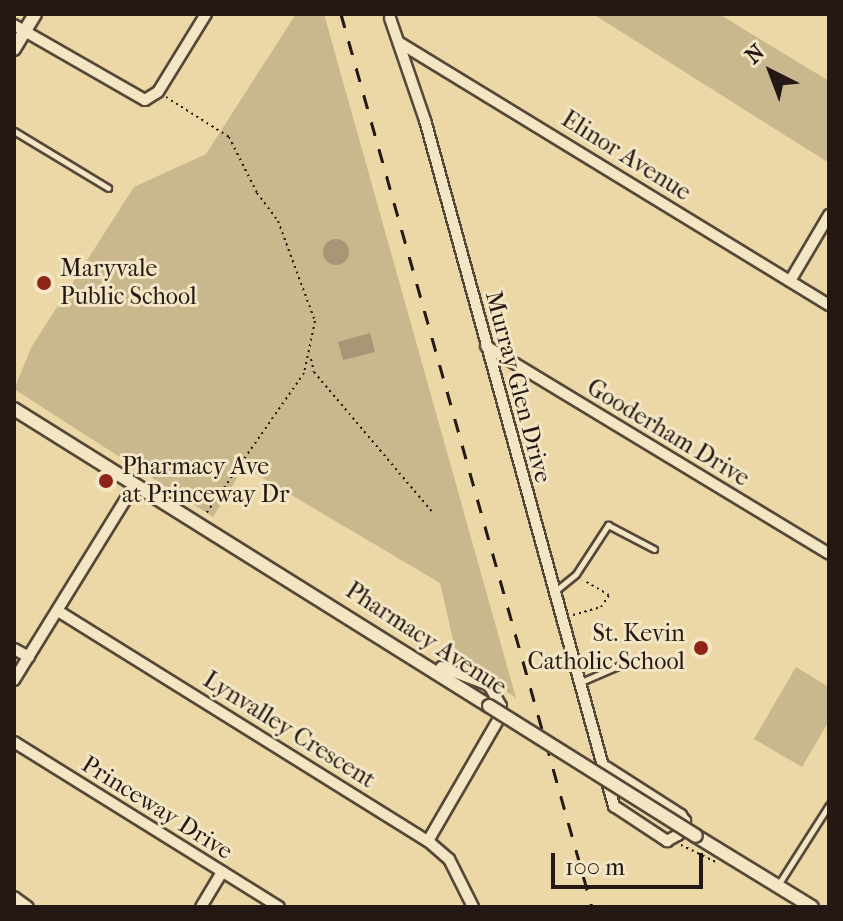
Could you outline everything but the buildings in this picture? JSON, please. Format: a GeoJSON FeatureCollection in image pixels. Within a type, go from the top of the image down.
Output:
{"type":"FeatureCollection","features":[{"type":"Feature","properties":{"kind":"street"},"geometry":{"type":"LineString","coordinates":[[14,49],[19,28],[35,14]]}},
{"type":"Feature","properties":{"kind":"street"},"geometry":{"type":"LineString","coordinates":[[19,28],[145,100],[158,92],[206,14]]}},
{"type":"Feature","properties":{"kind":"street","name":"Murray Glen Drive"},"geometry":{"type":"LineString","coordinates":[[390,18],[400,43],[553,592],[606,767],[614,806],[667,841],[672,838]]}},
{"type":"Feature","properties":{"kind":"street","name":"Elinor Avenue"},"geometry":{"type":"LineString","coordinates":[[400,43],[829,305]]}},
{"type":"Feature","properties":{"kind":"street"},"geometry":{"type":"LineString","coordinates":[[790,281],[829,215]]}},
{"type":"Feature","properties":{"kind":"street","name":"Gooderham Drive"},"geometry":{"type":"LineString","coordinates":[[486,346],[829,554]]}},
{"type":"Feature","properties":{"kind":"street","name":"Pharmacy Avenue"},"geometry":{"type":"LineString","coordinates":[[14,409],[812,907]]}},
{"type":"Feature","properties":{"kind":"street"},"geometry":{"type":"LineString","coordinates":[[14,680],[135,484]]}},
{"type":"Feature","properties":{"kind":"street","name":"Lynvalley Crescent"},"geometry":{"type":"LineString","coordinates":[[58,611],[428,841],[449,859],[473,907]]}},
{"type":"Feature","properties":{"kind":"street"},"geometry":{"type":"LineString","coordinates":[[14,649],[29,657]]}},
{"type":"Feature","properties":{"kind":"street"},"geometry":{"type":"LineString","coordinates":[[428,841],[500,717],[501,706],[489,685],[441,667]]}},
{"type":"Feature","properties":{"kind":"street","name":"Princeway Drive"},"geometry":{"type":"LineString","coordinates":[[14,742],[279,907]]}},
{"type":"Feature","properties":{"kind":"street"},"geometry":{"type":"LineString","coordinates":[[606,767],[681,815],[685,821],[672,838]]}},
{"type":"Feature","properties":{"kind":"street"},"geometry":{"type":"LineString","coordinates":[[201,907],[222,872]]}},
{"type":"Feature","properties":{"kind":"street"},"geometry":{"type":"LineString","coordinates":[[14,897],[28,907]]}},
{"type":"Feature","properties":{"kind":"lane"},"geometry":{"type":"LineString","coordinates":[[14,131],[108,188]]}},
{"type":"Feature","properties":{"kind":"lane"},"geometry":{"type":"LineString","coordinates":[[553,592],[575,575],[608,525],[654,549]]}},
{"type":"Feature","properties":{"kind":"lane"},"geometry":{"type":"LineString","coordinates":[[580,683],[625,663]]}},
{"type":"Feature","properties":{"kind":"lane"},"geometry":{"type":"LineString","coordinates":[[777,885],[829,805]]}},
{"type":"Feature","properties":{"kind":"path"},"geometry":{"type":"LineString","coordinates":[[158,92],[229,137],[257,193],[278,221],[315,321],[310,358],[314,372],[433,513]]}},
{"type":"Feature","properties":{"kind":"path"},"geometry":{"type":"LineString","coordinates":[[199,524],[310,358]]}},
{"type":"Feature","properties":{"kind":"path"},"geometry":{"type":"LineString","coordinates":[[561,618],[601,607],[609,595],[575,575]]}},
{"type":"Feature","properties":{"kind":"path"},"geometry":{"type":"LineString","coordinates":[[672,838],[713,865],[717,861]]}},
{"type":"Feature","properties":{"kind":"shaded area"},"geometry":{"type":"Polygon","coordinates":[[[296,14],[324,14],[516,698],[457,657],[440,583],[244,467],[213,517],[14,389],[32,346],[134,187],[206,154],[296,14]]]}},
{"type":"Feature","properties":{"kind":"shaded area"},"geometry":{"type":"Polygon","coordinates":[[[593,14],[719,14],[829,81],[829,163],[593,14]]]}},
{"type":"Feature","properties":{"kind":"shaded area"},"geometry":{"type":"Polygon","coordinates":[[[336,239],[345,243],[349,252],[345,261],[336,265],[327,261],[323,252],[327,243],[336,239]]]}},
{"type":"Feature","properties":{"kind":"shaded area"},"geometry":{"type":"Polygon","coordinates":[[[370,333],[375,352],[343,360],[338,342],[370,333]]]}},
{"type":"Feature","properties":{"kind":"shaded area"},"geometry":{"type":"Polygon","coordinates":[[[796,667],[829,687],[829,721],[802,767],[754,739],[796,667]]]}},
{"type":"Feature","properties":{"kind":"railway"},"geometry":{"type":"LineString","coordinates":[[341,14],[592,907]]}},
{"type":"Feature","properties":{"kind":"place","name":"Maryvale Public School"},"geometry":{"type":"Point","coordinates":[44,283]}},
{"type":"Feature","properties":{"kind":"place","name":"Pharmacy Ave at Princeway Dr"},"geometry":{"type":"Point","coordinates":[106,481]}},
{"type":"Feature","properties":{"kind":"place","name":"St. Kevin Catholic School"},"geometry":{"type":"Point","coordinates":[701,648]}}]}
